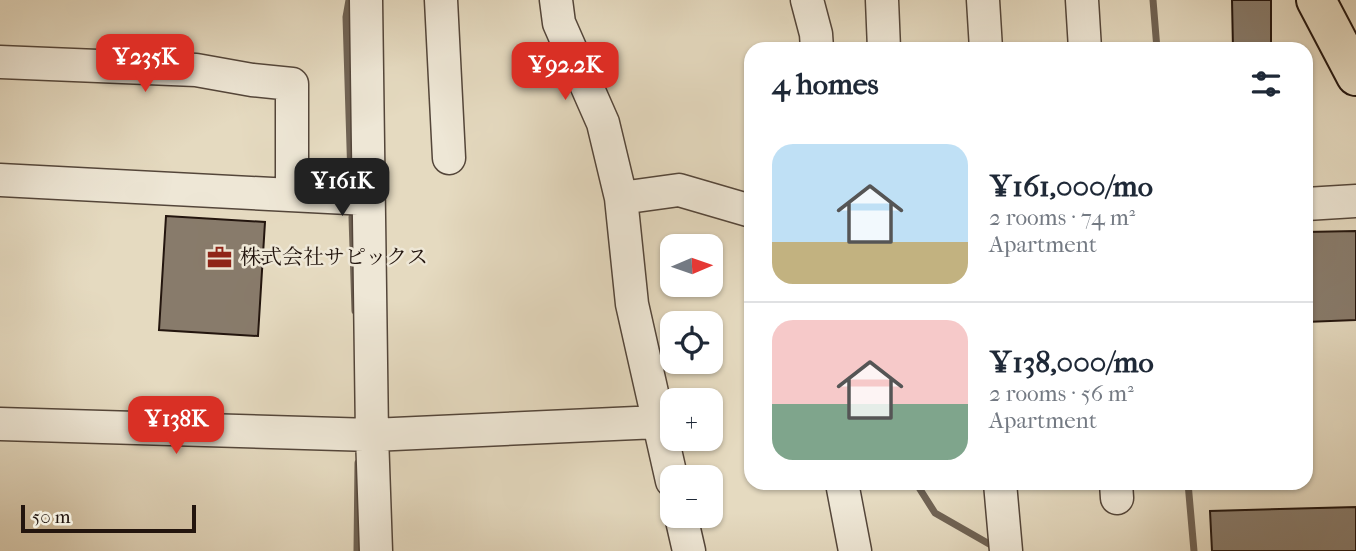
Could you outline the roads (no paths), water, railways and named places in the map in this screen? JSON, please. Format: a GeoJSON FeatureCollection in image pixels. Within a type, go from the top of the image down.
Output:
{"type":"FeatureCollection","features":[{"type":"Feature","properties":{"kind":"highway"},"geometry":{"type":"LineString","coordinates":[[1316,0],[1356,76]]}},
{"type":"Feature","properties":{"kind":"street"},"geometry":{"type":"LineString","coordinates":[[366,0],[368,199],[363,435],[376,551]]}},
{"type":"Feature","properties":{"kind":"street"},"geometry":{"type":"LineString","coordinates":[[441,0],[449,158]]}},
{"type":"Feature","properties":{"kind":"street"},"geometry":{"type":"LineString","coordinates":[[556,0],[559,23],[603,123],[621,198],[632,304],[668,465]]}},
{"type":"Feature","properties":{"kind":"street"},"geometry":{"type":"LineString","coordinates":[[807,0],[817,42]]}},
{"type":"Feature","properties":{"kind":"street"},"geometry":{"type":"LineString","coordinates":[[883,0],[884,42]]}},
{"type":"Feature","properties":{"kind":"street"},"geometry":{"type":"LineString","coordinates":[[983,0],[986,42]]}},
{"type":"Feature","properties":{"kind":"street"},"geometry":{"type":"LineString","coordinates":[[1082,0],[1085,42]]}},
{"type":"Feature","properties":{"kind":"street"},"geometry":{"type":"LineString","coordinates":[[0,62],[196,70],[292,84],[292,195]]}},
{"type":"Feature","properties":{"kind":"street"},"geometry":{"type":"LineString","coordinates":[[0,180],[368,199]]}},
{"type":"Feature","properties":{"kind":"street"},"geometry":{"type":"LineString","coordinates":[[621,198],[679,190],[744,209]]}},
{"type":"Feature","properties":{"kind":"street"},"geometry":{"type":"LineString","coordinates":[[1313,204],[1356,201]]}},
{"type":"Feature","properties":{"kind":"street"},"geometry":{"type":"LineString","coordinates":[[0,424],[363,435],[658,422]]}},
{"type":"Feature","properties":{"kind":"street"},"geometry":{"type":"LineString","coordinates":[[843,490],[855,551]]}},
{"type":"Feature","properties":{"kind":"street"},"geometry":{"type":"LineString","coordinates":[[1001,490],[1005,549]]}},
{"type":"Feature","properties":{"kind":"street"},"geometry":{"type":"LineString","coordinates":[[684,528],[689,551]]}},
{"type":"Feature","properties":{"kind":"waterway"},"geometry":{"type":"LineString","coordinates":[[349,0],[346,17],[351,179]]}},
{"type":"Feature","properties":{"kind":"waterway"},"geometry":{"type":"LineString","coordinates":[[1153,0],[1156,42]]}},
{"type":"Feature","properties":{"kind":"waterway"},"geometry":{"type":"LineString","coordinates":[[352,217],[355,311]]}},
{"type":"Feature","properties":{"kind":"waterway"},"geometry":{"type":"LineString","coordinates":[[357,551],[358,463]]}},
{"type":"Feature","properties":{"kind":"waterway"},"geometry":{"type":"LineString","coordinates":[[920,490],[935,513],[998,549]]}},
{"type":"Feature","properties":{"kind":"waterway"},"geometry":{"type":"LineString","coordinates":[[1189,490],[1194,551]]}},
{"type":"Feature","properties":{"kind":"place","name":"株式会社サピックス"},"geometry":{"type":"Point","coordinates":[220,257]}}]}
